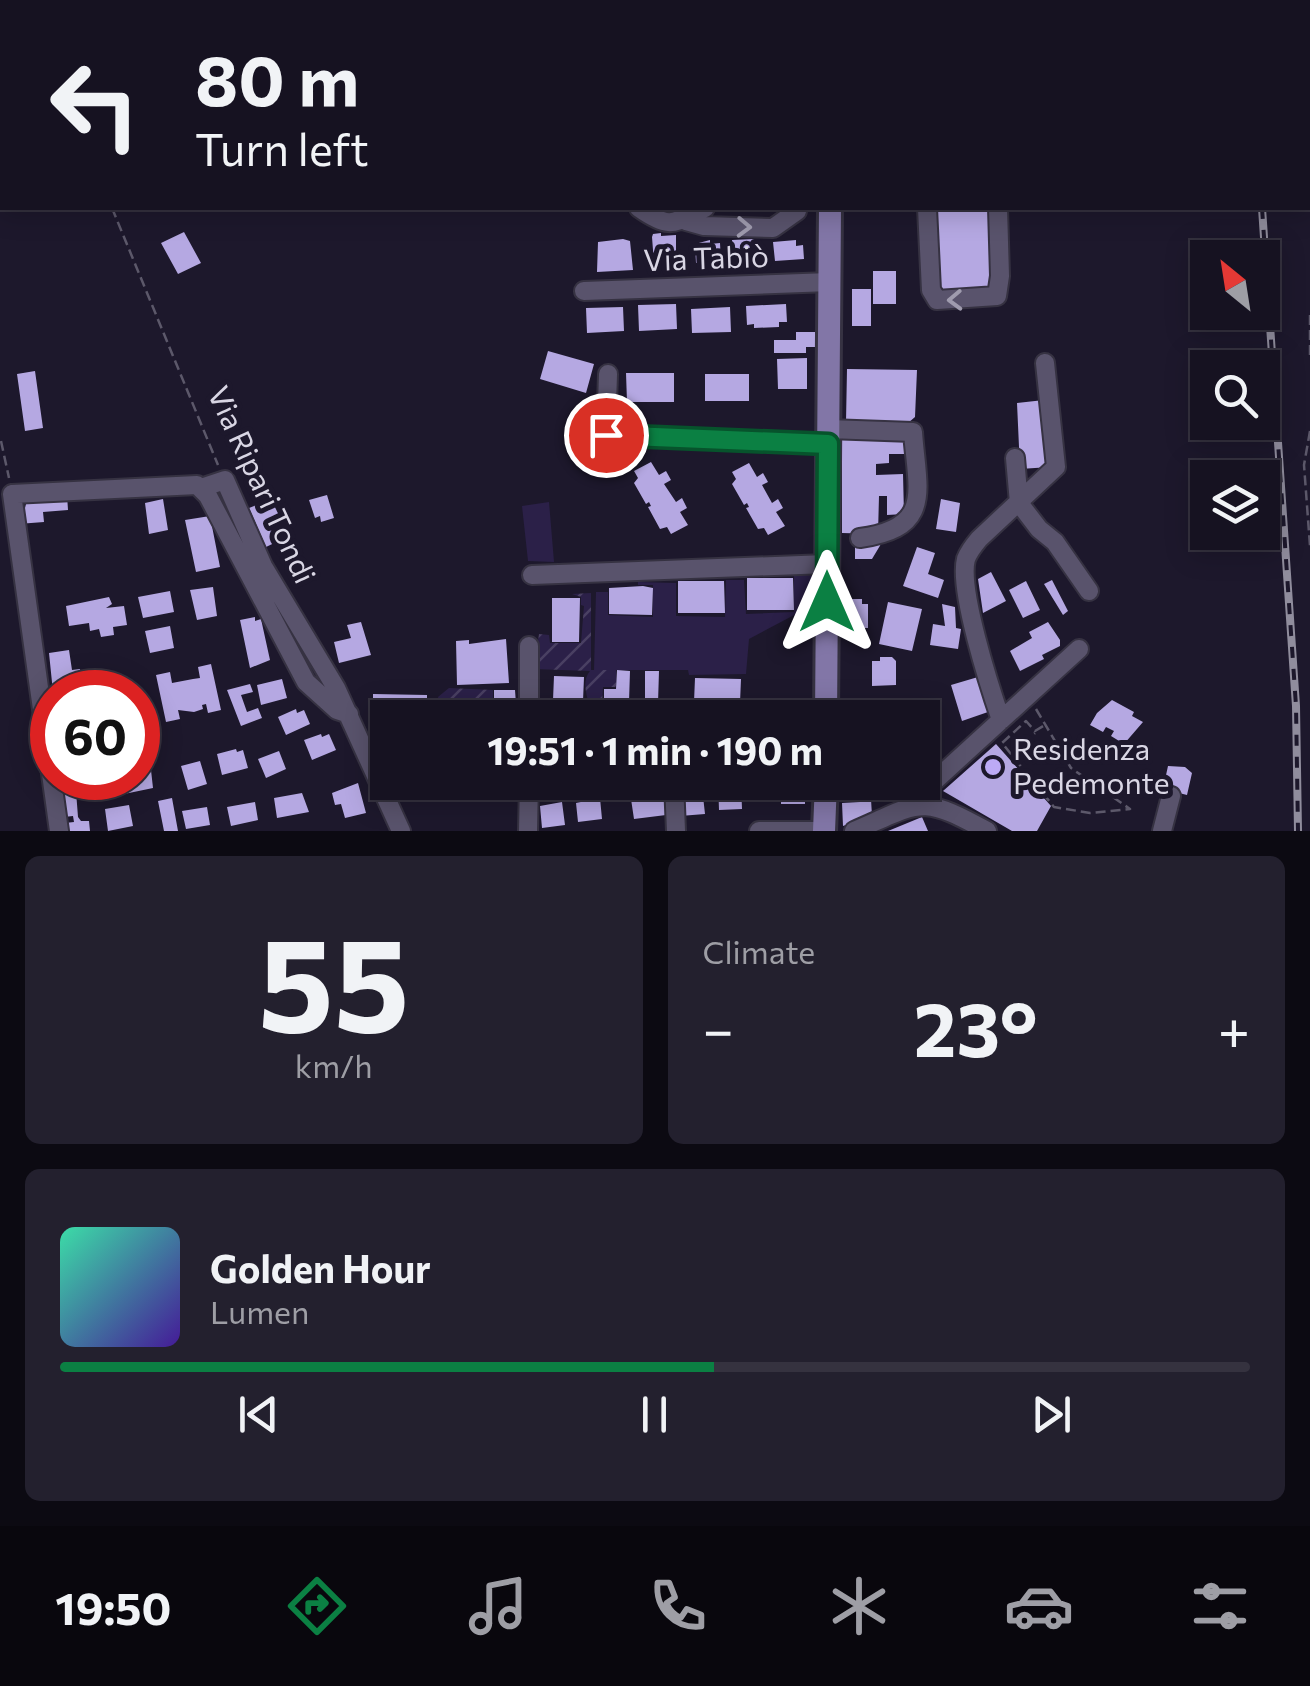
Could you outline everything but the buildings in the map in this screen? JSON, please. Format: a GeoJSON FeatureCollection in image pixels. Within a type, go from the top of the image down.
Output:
{"type":"FeatureCollection","features":[{"type":"Feature","properties":{"kind":"main road"},"geometry":{"type":"LineString","coordinates":[[826,700],[830,210]]}},
{"type":"Feature","properties":{"kind":"main road"},"geometry":{"type":"LineString","coordinates":[[824,831],[825,800]]}},
{"type":"Feature","properties":{"kind":"street"},"geometry":{"type":"LineString","coordinates":[[644,210],[661,220],[772,228],[794,210]]}},
{"type":"Feature","properties":{"kind":"street"},"geometry":{"type":"LineString","coordinates":[[686,221],[701,210]]}},
{"type":"Feature","properties":{"kind":"street"},"geometry":{"type":"LineString","coordinates":[[927,210],[932,290],[938,300],[998,296],[998,210]]}},
{"type":"Feature","properties":{"kind":"street","name":"Via Tabiò"},"geometry":{"type":"LineString","coordinates":[[584,291],[830,282]]}},
{"type":"Feature","properties":{"kind":"street"},"geometry":{"type":"LineString","coordinates":[[1001,720],[970,607],[965,566],[973,546],[1058,461],[1044,364]]}},
{"type":"Feature","properties":{"kind":"street"},"geometry":{"type":"LineString","coordinates":[[608,374],[606,435],[828,436],[912,432],[917,490],[913,516],[902,527],[860,538]]}},
{"type":"Feature","properties":{"kind":"street"},"geometry":{"type":"LineString","coordinates":[[1015,458],[1038,529],[1055,542],[1089,591]]}},
{"type":"Feature","properties":{"kind":"street"},"geometry":{"type":"LineString","coordinates":[[59,831],[12,494],[187,483],[201,488],[224,480]]}},
{"type":"Feature","properties":{"kind":"street","name":"Via Ripari Tondi"},"geometry":{"type":"LineString","coordinates":[[224,480],[263,566],[349,714],[401,831]]}},
{"type":"Feature","properties":{"kind":"street"},"geometry":{"type":"LineString","coordinates":[[201,488],[306,682],[338,710],[349,714]]}},
{"type":"Feature","properties":{"kind":"street"},"geometry":{"type":"LineString","coordinates":[[532,575],[827,564]]}},
{"type":"Feature","properties":{"kind":"street"},"geometry":{"type":"LineString","coordinates":[[528,646],[529,700]]}},
{"type":"Feature","properties":{"kind":"street"},"geometry":{"type":"LineString","coordinates":[[922,804],[924,792],[930,786],[1078,648]]}},
{"type":"Feature","properties":{"kind":"street"},"geometry":{"type":"LineString","coordinates":[[1162,831],[1172,796]]}},
{"type":"Feature","properties":{"kind":"street"},"geometry":{"type":"LineString","coordinates":[[528,831],[529,800]]}},
{"type":"Feature","properties":{"kind":"street"},"geometry":{"type":"LineString","coordinates":[[675,800],[676,831]]}},
{"type":"Feature","properties":{"kind":"street"},"geometry":{"type":"LineString","coordinates":[[854,831],[922,804],[948,811],[987,831]]}},
{"type":"Feature","properties":{"kind":"street"},"geometry":{"type":"LineString","coordinates":[[759,831],[815,831]]}},
{"type":"Feature","properties":{"kind":"path","name":"Via Ripari Tondi"},"geometry":{"type":"LineString","coordinates":[[113,210],[224,480]]}},
{"type":"Feature","properties":{"kind":"path"},"geometry":{"type":"LineString","coordinates":[[1310,315],[1310,356]]}},
{"type":"Feature","properties":{"kind":"path"},"geometry":{"type":"LineString","coordinates":[[1310,431],[1304,465],[1310,546]]}},
{"type":"Feature","properties":{"kind":"path"},"geometry":{"type":"LineString","coordinates":[[2,442],[12,494]]}},
{"type":"Feature","properties":{"kind":"path"},"geometry":{"type":"LineString","coordinates":[[1032,704],[1071,768],[1130,809],[1090,814],[1054,808],[1002,743],[1026,722],[1035,732]]}},
{"type":"Feature","properties":{"kind":"path"},"geometry":{"type":"LineString","coordinates":[[1012,754],[1045,725]]}},
{"type":"Feature","properties":{"kind":"shaded area"},"geometry":{"type":"Polygon","coordinates":[[[549,502],[554,562],[528,561],[522,506],[549,502]]]}},
{"type":"Feature","properties":{"kind":"shaded area"},"geometry":{"type":"Polygon","coordinates":[[[784,573],[815,573],[815,604],[749,639],[746,674],[594,670],[596,592],[608,592],[608,615],[653,617],[653,585],[638,582],[676,583],[676,616],[725,617],[726,580],[744,580],[746,614],[794,612],[794,575],[784,573]]]}},
{"type":"Feature","properties":{"kind":"shaded area"},"geometry":{"type":"Polygon","coordinates":[[[591,593],[591,670],[616,670],[616,687],[603,687],[602,700],[588,700],[585,683],[590,671],[534,669],[539,634],[549,635],[550,643],[581,643],[584,606],[581,597],[572,594],[591,593]]]}},
{"type":"Feature","properties":{"kind":"shaded area"},"geometry":{"type":"Polygon","coordinates":[[[449,688],[493,690],[493,700],[438,697],[449,688]]]}},
{"type":"Feature","properties":{"kind":"railway"},"geometry":{"type":"LineString","coordinates":[[1262,210],[1296,706],[1298,831]]}},
{"type":"Feature","properties":{"kind":"place","name":"Residenza Pedemonte"},"geometry":{"type":"Point","coordinates":[993,767]}},
{"type":"Feature","properties":{"kind":"route"},"geometry":{"type":"LineString","coordinates":[[606,435],[828,444],[827,602]]}}]}
